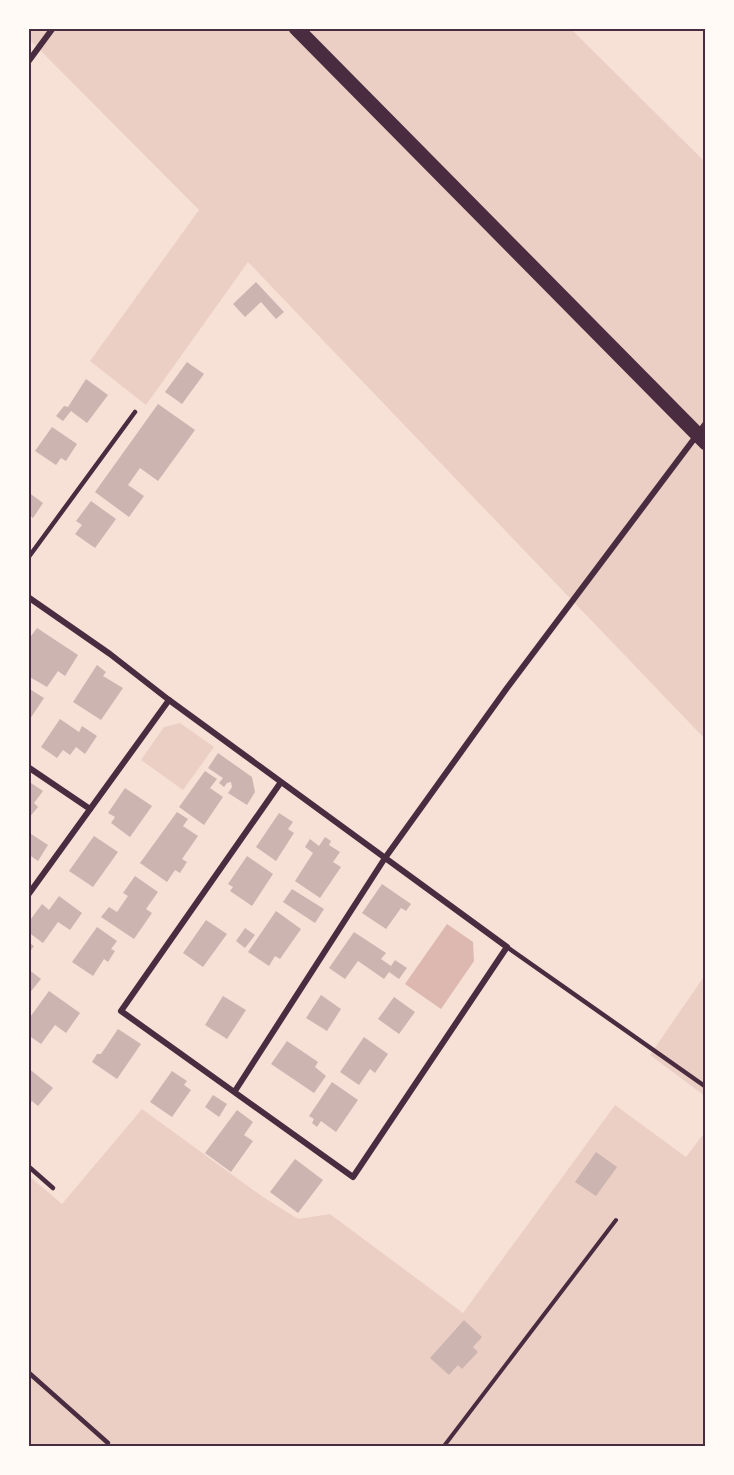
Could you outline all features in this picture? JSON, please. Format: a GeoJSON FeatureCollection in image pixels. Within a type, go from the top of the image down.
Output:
{"type":"FeatureCollection","features":[{"type":"Feature","properties":{"kind":"main road"},"geometry":{"type":"LineString","coordinates":[[296,28],[702,433]]}},
{"type":"Feature","properties":{"kind":"street"},"geometry":{"type":"LineString","coordinates":[[28,62],[53,28]]}},
{"type":"Feature","properties":{"kind":"street"},"geometry":{"type":"LineString","coordinates":[[235,1091],[385,858],[507,688],[702,433]]}},
{"type":"Feature","properties":{"kind":"street"},"geometry":{"type":"LineString","coordinates":[[28,597],[110,654],[169,700],[507,947],[352,1177],[122,1011],[281,782]]}},
{"type":"Feature","properties":{"kind":"street"},"geometry":{"type":"LineString","coordinates":[[28,895],[169,700]]}},
{"type":"Feature","properties":{"kind":"street"},"geometry":{"type":"LineString","coordinates":[[28,767],[90,809]]}},
{"type":"Feature","properties":{"kind":"lane"},"geometry":{"type":"LineString","coordinates":[[28,558],[135,412]]}},
{"type":"Feature","properties":{"kind":"lane"},"geometry":{"type":"LineString","coordinates":[[507,947],[705,1087]]}},
{"type":"Feature","properties":{"kind":"lane"},"geometry":{"type":"LineString","coordinates":[[28,1166],[53,1188]]}},
{"type":"Feature","properties":{"kind":"lane"},"geometry":{"type":"LineString","coordinates":[[28,1372],[108,1443],[107,1446]]}},
{"type":"Feature","properties":{"kind":"path"},"geometry":{"type":"LineString","coordinates":[[444,1446],[616,1220]]}},
{"type":"Feature","properties":{"kind":"shaded area"},"geometry":{"type":"Polygon","coordinates":[[[28,29],[571,29],[705,162],[705,739],[248,262],[146,405],[90,361],[199,210],[29,39],[28,29]]]}},
{"type":"Feature","properties":{"kind":"shaded area"},"geometry":{"type":"Polygon","coordinates":[[[180,723],[214,747],[183,790],[141,760],[164,727],[180,723]]]}},
{"type":"Feature","properties":{"kind":"shaded area"},"geometry":{"type":"Polygon","coordinates":[[[447,924],[473,942],[474,961],[441,1009],[405,984],[447,924]]]}},
{"type":"Feature","properties":{"kind":"shaded area"},"geometry":{"type":"Polygon","coordinates":[[[705,975],[705,1096],[650,1055],[705,975]]]}},
{"type":"Feature","properties":{"kind":"shaded area"},"geometry":{"type":"Polygon","coordinates":[[[615,1105],[686,1157],[705,1132],[705,1446],[29,1446],[28,1175],[62,1204],[142,1109],[263,1197],[298,1219],[330,1214],[463,1313],[615,1105]]]}},
{"type":"Feature","properties":{"kind":"building"},"geometry":{"type":"Polygon","coordinates":[[[256,282],[284,312],[276,319],[261,302],[245,317],[233,304],[256,282]]]}},
{"type":"Feature","properties":{"kind":"building"},"geometry":{"type":"Polygon","coordinates":[[[187,362],[204,374],[182,404],[165,392],[187,362]]]}},
{"type":"Feature","properties":{"kind":"building"},"geometry":{"type":"Polygon","coordinates":[[[86,379],[108,395],[87,423],[71,411],[63,421],[56,416],[64,406],[68,407],[86,379]]]}},
{"type":"Feature","properties":{"kind":"building"},"geometry":{"type":"Polygon","coordinates":[[[158,404],[195,430],[158,481],[140,468],[128,485],[144,496],[129,517],[95,492],[158,404]]]}},
{"type":"Feature","properties":{"kind":"building"},"geometry":{"type":"Polygon","coordinates":[[[52,427],[77,444],[66,461],[61,458],[56,465],[35,451],[52,427]]]}},
{"type":"Feature","properties":{"kind":"building"},"geometry":{"type":"Polygon","coordinates":[[[28,492],[43,503],[33,518],[28,514],[28,492]]]}},
{"type":"Feature","properties":{"kind":"building"},"geometry":{"type":"Polygon","coordinates":[[[91,501],[116,519],[95,548],[75,534],[82,525],[76,521],[91,501]]]}},
{"type":"Feature","properties":{"kind":"building"},"geometry":{"type":"Polygon","coordinates":[[[37,628],[78,655],[65,676],[58,671],[47,687],[28,676],[28,640],[37,628]]]}},
{"type":"Feature","properties":{"kind":"building"},"geometry":{"type":"Polygon","coordinates":[[[97,665],[106,672],[103,676],[123,688],[101,720],[73,702],[97,665]]]}},
{"type":"Feature","properties":{"kind":"building"},"geometry":{"type":"Polygon","coordinates":[[[28,688],[44,698],[28,722],[28,688]]]}},
{"type":"Feature","properties":{"kind":"building"},"geometry":{"type":"Polygon","coordinates":[[[60,719],[79,732],[82,726],[97,736],[85,754],[76,747],[70,755],[63,750],[57,758],[41,747],[60,719]]]}},
{"type":"Feature","properties":{"kind":"building"},"geometry":{"type":"Polygon","coordinates":[[[218,753],[252,777],[255,792],[247,805],[228,793],[232,787],[231,782],[224,787],[219,783],[223,778],[208,768],[218,753]]]}},
{"type":"Feature","properties":{"kind":"building"},"geometry":{"type":"Polygon","coordinates":[[[205,771],[217,779],[210,788],[223,797],[204,825],[179,807],[205,771]]]}},
{"type":"Feature","properties":{"kind":"building"},"geometry":{"type":"Polygon","coordinates":[[[28,781],[43,791],[34,803],[38,807],[28,819],[28,781]]]}},
{"type":"Feature","properties":{"kind":"building"},"geometry":{"type":"Polygon","coordinates":[[[125,788],[152,806],[130,837],[111,823],[115,817],[108,813],[125,788]]]}},
{"type":"Feature","properties":{"kind":"building"},"geometry":{"type":"Polygon","coordinates":[[[177,812],[188,819],[183,826],[198,836],[182,859],[187,862],[180,873],[175,870],[167,882],[140,863],[177,812]]]}},
{"type":"Feature","properties":{"kind":"building"},"geometry":{"type":"Polygon","coordinates":[[[279,813],[293,822],[288,829],[294,833],[276,861],[256,847],[279,813]]]}},
{"type":"Feature","properties":{"kind":"building"},"geometry":{"type":"Polygon","coordinates":[[[28,832],[48,845],[38,861],[28,854],[28,832]]]}},
{"type":"Feature","properties":{"kind":"building"},"geometry":{"type":"Polygon","coordinates":[[[94,836],[118,852],[93,887],[69,871],[94,836]]]}},
{"type":"Feature","properties":{"kind":"building"},"geometry":{"type":"Polygon","coordinates":[[[325,837],[331,841],[329,845],[340,852],[333,862],[341,867],[320,898],[295,881],[313,853],[305,847],[310,839],[319,846],[325,837]]]}},
{"type":"Feature","properties":{"kind":"building"},"geometry":{"type":"Polygon","coordinates":[[[247,856],[273,874],[252,906],[230,891],[233,887],[228,884],[247,856]]]}},
{"type":"Feature","properties":{"kind":"building"},"geometry":{"type":"Polygon","coordinates":[[[135,876],[158,892],[146,909],[152,913],[134,939],[101,917],[109,907],[117,912],[128,896],[123,893],[135,876]]]}},
{"type":"Feature","properties":{"kind":"building"},"geometry":{"type":"Polygon","coordinates":[[[382,884],[411,904],[406,911],[401,908],[386,929],[362,913],[382,884]]]}},
{"type":"Feature","properties":{"kind":"building"},"geometry":{"type":"Polygon","coordinates":[[[292,889],[324,909],[315,923],[283,902],[292,889]]]}},
{"type":"Feature","properties":{"kind":"building"},"geometry":{"type":"Polygon","coordinates":[[[59,896],[82,913],[70,930],[58,922],[43,943],[28,932],[28,923],[42,904],[49,910],[59,896]]]}},
{"type":"Feature","properties":{"kind":"building"},"geometry":{"type":"Polygon","coordinates":[[[276,911],[301,929],[280,959],[275,956],[269,966],[248,952],[276,911]]]}},
{"type":"Feature","properties":{"kind":"building"},"geometry":{"type":"Polygon","coordinates":[[[206,920],[227,934],[203,967],[183,953],[206,920]]]}},
{"type":"Feature","properties":{"kind":"building"},"geometry":{"type":"Polygon","coordinates":[[[97,927],[117,941],[111,949],[115,951],[108,962],[104,959],[93,976],[72,962],[97,927]]]}},
{"type":"Feature","properties":{"kind":"building"},"geometry":{"type":"Polygon","coordinates":[[[245,928],[255,935],[245,948],[236,941],[245,928]]]}},
{"type":"Feature","properties":{"kind":"building"},"geometry":{"type":"Polygon","coordinates":[[[354,932],[386,953],[381,959],[391,966],[395,960],[407,968],[399,979],[389,972],[384,979],[358,961],[345,979],[329,968],[354,932]]]}},
{"type":"Feature","properties":{"kind":"building"},"geometry":{"type":"Polygon","coordinates":[[[28,942],[34,946],[28,954],[28,942]]]}},
{"type":"Feature","properties":{"kind":"building"},"geometry":{"type":"Polygon","coordinates":[[[28,969],[41,979],[28,995],[28,969]]]}},
{"type":"Feature","properties":{"kind":"building"},"geometry":{"type":"Polygon","coordinates":[[[49,991],[80,1013],[66,1033],[55,1025],[41,1044],[28,1035],[28,1020],[49,991]]]}},
{"type":"Feature","properties":{"kind":"building"},"geometry":{"type":"Polygon","coordinates":[[[321,995],[341,1009],[327,1031],[306,1018],[321,995]]]}},
{"type":"Feature","properties":{"kind":"building"},"geometry":{"type":"Polygon","coordinates":[[[223,996],[246,1010],[227,1039],[205,1025],[223,996]]]}},
{"type":"Feature","properties":{"kind":"building"},"geometry":{"type":"Polygon","coordinates":[[[394,997],[415,1012],[399,1034],[378,1019],[394,997]]]}},
{"type":"Feature","properties":{"kind":"building"},"geometry":{"type":"Polygon","coordinates":[[[118,1029],[141,1044],[117,1079],[92,1062],[97,1054],[101,1054],[118,1029]]]}},
{"type":"Feature","properties":{"kind":"building"},"geometry":{"type":"Polygon","coordinates":[[[364,1037],[388,1054],[375,1073],[370,1069],[359,1085],[340,1072],[364,1037]]]}},
{"type":"Feature","properties":{"kind":"building"},"geometry":{"type":"Polygon","coordinates":[[[287,1041],[318,1062],[315,1067],[326,1076],[314,1093],[271,1064],[287,1041]]]}},
{"type":"Feature","properties":{"kind":"building"},"geometry":{"type":"Polygon","coordinates":[[[28,1068],[53,1088],[38,1106],[32,1101],[28,1105],[28,1068]]]}},
{"type":"Feature","properties":{"kind":"building"},"geometry":{"type":"Polygon","coordinates":[[[172,1071],[187,1081],[184,1085],[191,1090],[172,1117],[150,1102],[172,1071]]]}},
{"type":"Feature","properties":{"kind":"building"},"geometry":{"type":"Polygon","coordinates":[[[332,1082],[358,1100],[336,1132],[321,1121],[317,1127],[312,1123],[314,1119],[309,1116],[332,1082]]]}},
{"type":"Feature","properties":{"kind":"building"},"geometry":{"type":"Polygon","coordinates":[[[213,1095],[227,1104],[219,1117],[205,1107],[213,1095]]]}},
{"type":"Feature","properties":{"kind":"building"},"geometry":{"type":"Polygon","coordinates":[[[237,1110],[253,1122],[244,1135],[253,1141],[231,1172],[205,1153],[237,1110]]]}},
{"type":"Feature","properties":{"kind":"building"},"geometry":{"type":"Polygon","coordinates":[[[596,1152],[617,1167],[596,1196],[575,1182],[596,1152]]]}},
{"type":"Feature","properties":{"kind":"building"},"geometry":{"type":"Polygon","coordinates":[[[295,1159],[323,1180],[298,1213],[270,1192],[295,1159]]]}},
{"type":"Feature","properties":{"kind":"building"},"geometry":{"type":"Polygon","coordinates":[[[464,1320],[482,1337],[473,1347],[478,1352],[462,1369],[458,1365],[449,1375],[430,1358],[464,1320]]]}}]}
